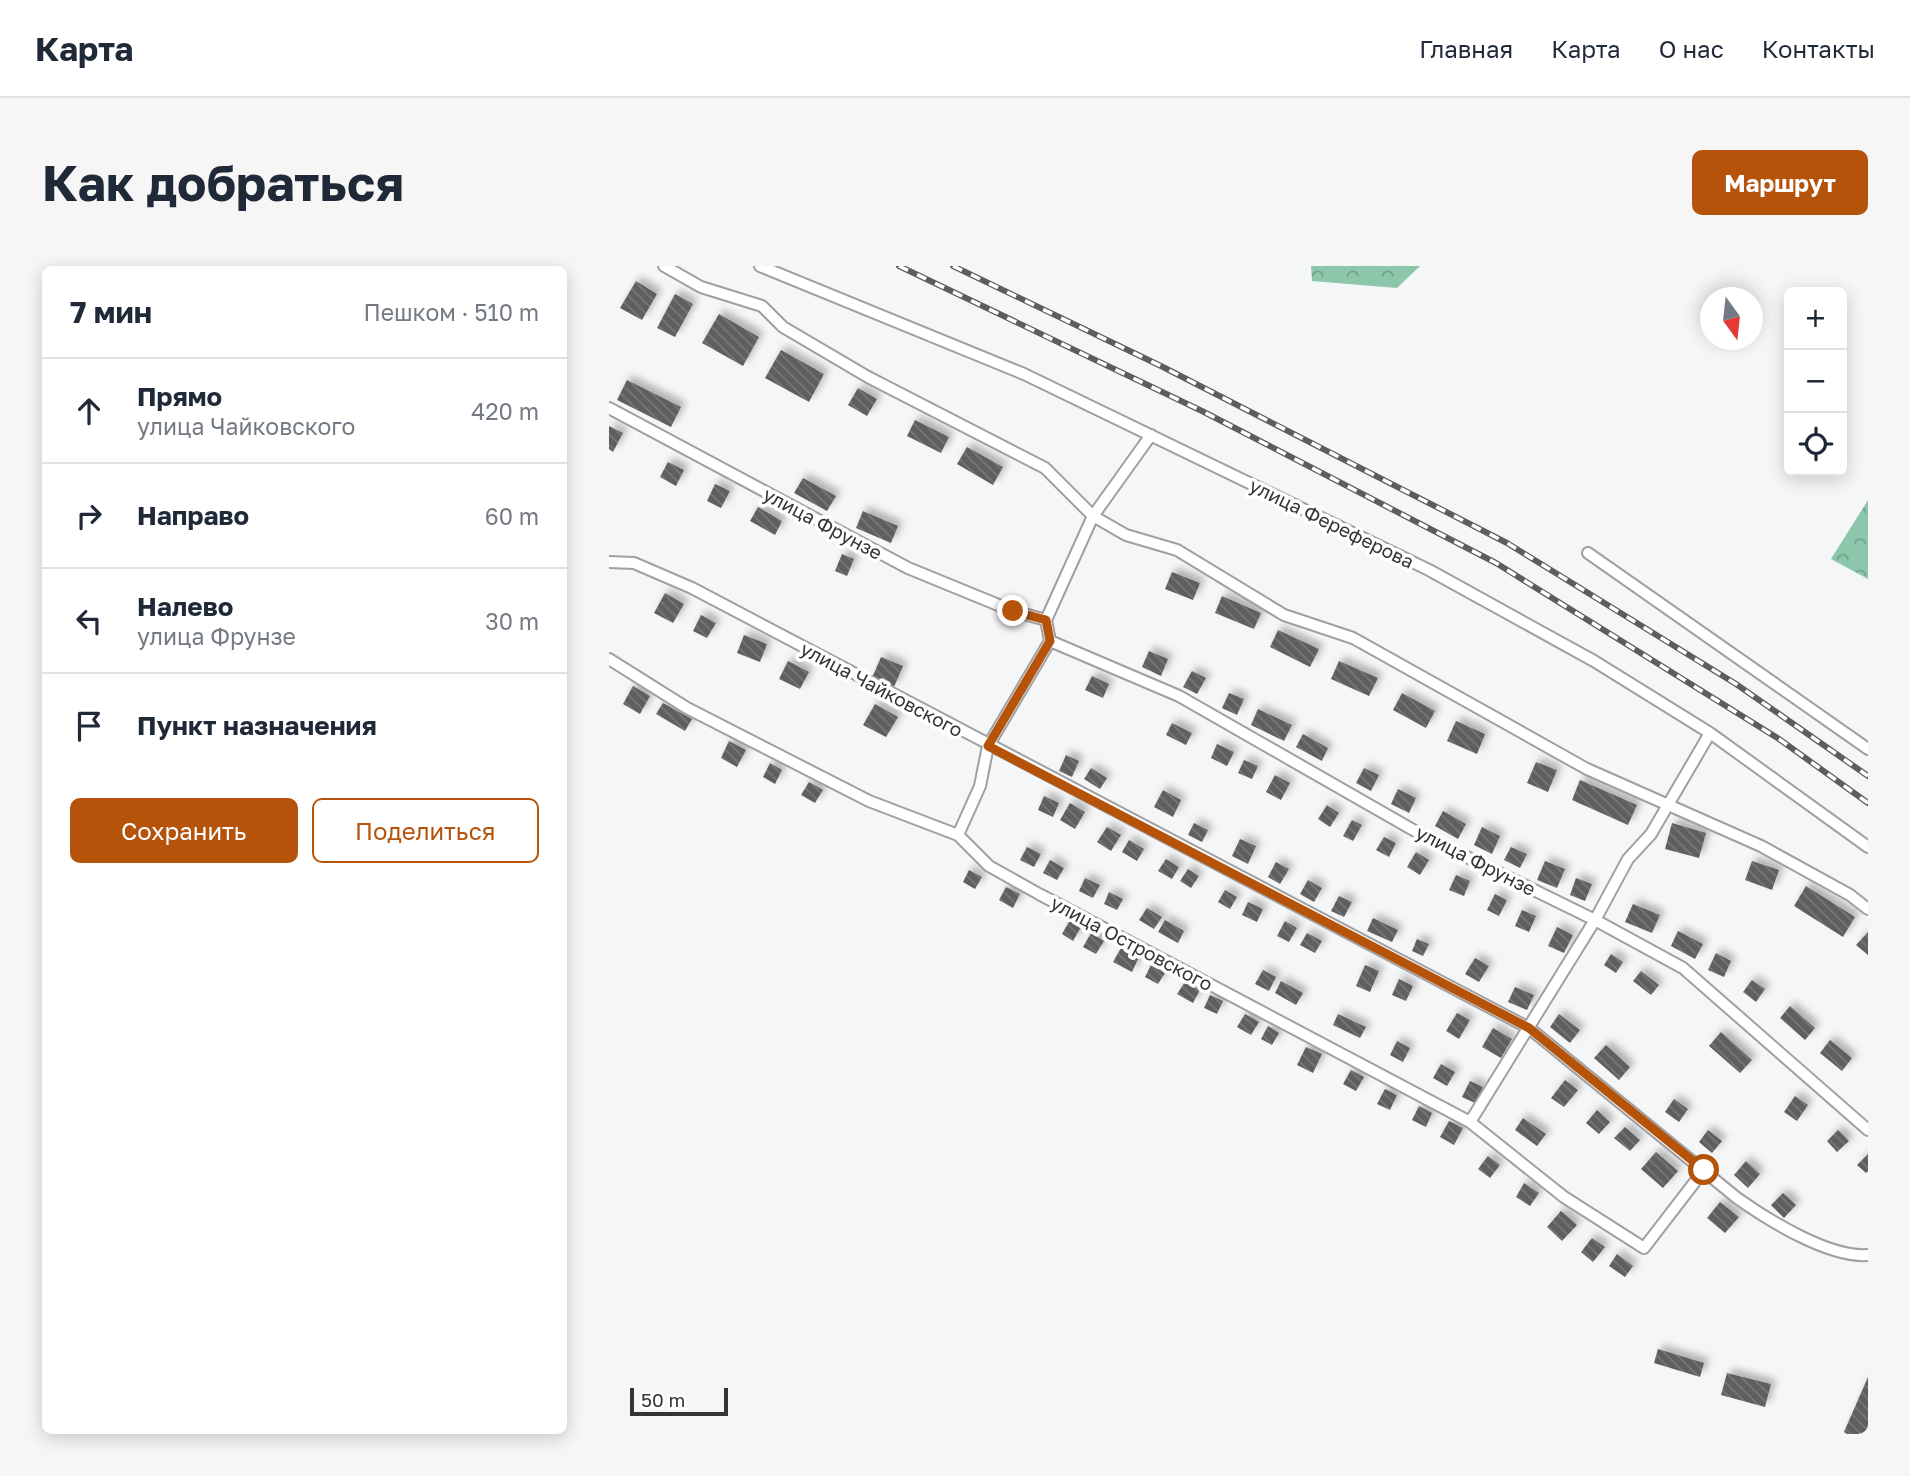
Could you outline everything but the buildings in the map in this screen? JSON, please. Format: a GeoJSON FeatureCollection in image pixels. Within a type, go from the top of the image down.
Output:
{"type":"FeatureCollection","features":[{"type":"Feature","properties":{"kind":"street"},"geometry":{"type":"LineString","coordinates":[[664,266],[701,287],[762,306],[783,327],[868,377],[1045,468],[1093,516],[1126,535],[1177,550],[1284,615],[1353,638],[1587,769],[1761,846],[1850,895],[1868,909]]}},
{"type":"Feature","properties":{"kind":"street","name":"улица Фереферова"},"geometry":{"type":"LineString","coordinates":[[760,266],[1024,374],[1429,570],[1594,661],[1710,733],[1868,847]]}},
{"type":"Feature","properties":{"kind":"street","name":"улица Фрунзе"},"geometry":{"type":"LineString","coordinates":[[609,408],[908,568],[1013,611],[1046,620]]}},
{"type":"Feature","properties":{"kind":"street"},"geometry":{"type":"LineString","coordinates":[[958,835],[980,786],[988,746],[1050,641],[1046,620],[1093,516],[1151,435]]}},
{"type":"Feature","properties":{"kind":"street"},"geometry":{"type":"LineString","coordinates":[[1588,553],[1868,749]]}},
{"type":"Feature","properties":{"kind":"street","name":"улица Чайковского"},"geometry":{"type":"LineString","coordinates":[[609,562],[634,563],[691,588],[1529,1028],[1770,1221],[1837,1250],[1868,1255]]}},
{"type":"Feature","properties":{"kind":"street","name":"улица Фрунзе"},"geometry":{"type":"LineString","coordinates":[[1050,641],[1178,696],[1422,835],[1595,920],[1683,968],[1868,1130]]}},
{"type":"Feature","properties":{"kind":"street","name":"улица Островского"},"geometry":{"type":"LineString","coordinates":[[609,659],[687,708],[869,802],[958,835],[989,866],[1470,1122],[1564,1197],[1644,1248],[1704,1170]]}},
{"type":"Feature","properties":{"kind":"street"},"geometry":{"type":"LineString","coordinates":[[1470,1122],[1595,920],[1628,859],[1651,834],[1710,733]]}},
{"type":"Feature","properties":{"kind":"green space"},"geometry":{"type":"Polygon","coordinates":[[[1311,266],[1420,266],[1397,288],[1312,281],[1311,266]]]}},
{"type":"Feature","properties":{"kind":"green space"},"geometry":{"type":"Polygon","coordinates":[[[1868,500],[1868,579],[1831,559],[1868,500]]]}},
{"type":"Feature","properties":{"kind":"railway"},"geometry":{"type":"LineString","coordinates":[[899,266],[1202,411],[1496,563],[1779,739],[1868,803]]}},
{"type":"Feature","properties":{"kind":"railway"},"geometry":{"type":"LineString","coordinates":[[953,266],[1161,366],[1507,543],[1736,684],[1868,776]]}},
{"type":"Feature","properties":{"kind":"route"},"geometry":{"type":"LineString","coordinates":[[1013,611],[1046,620],[1050,641],[988,746],[1529,1028],[1704,1170]]}}]}
